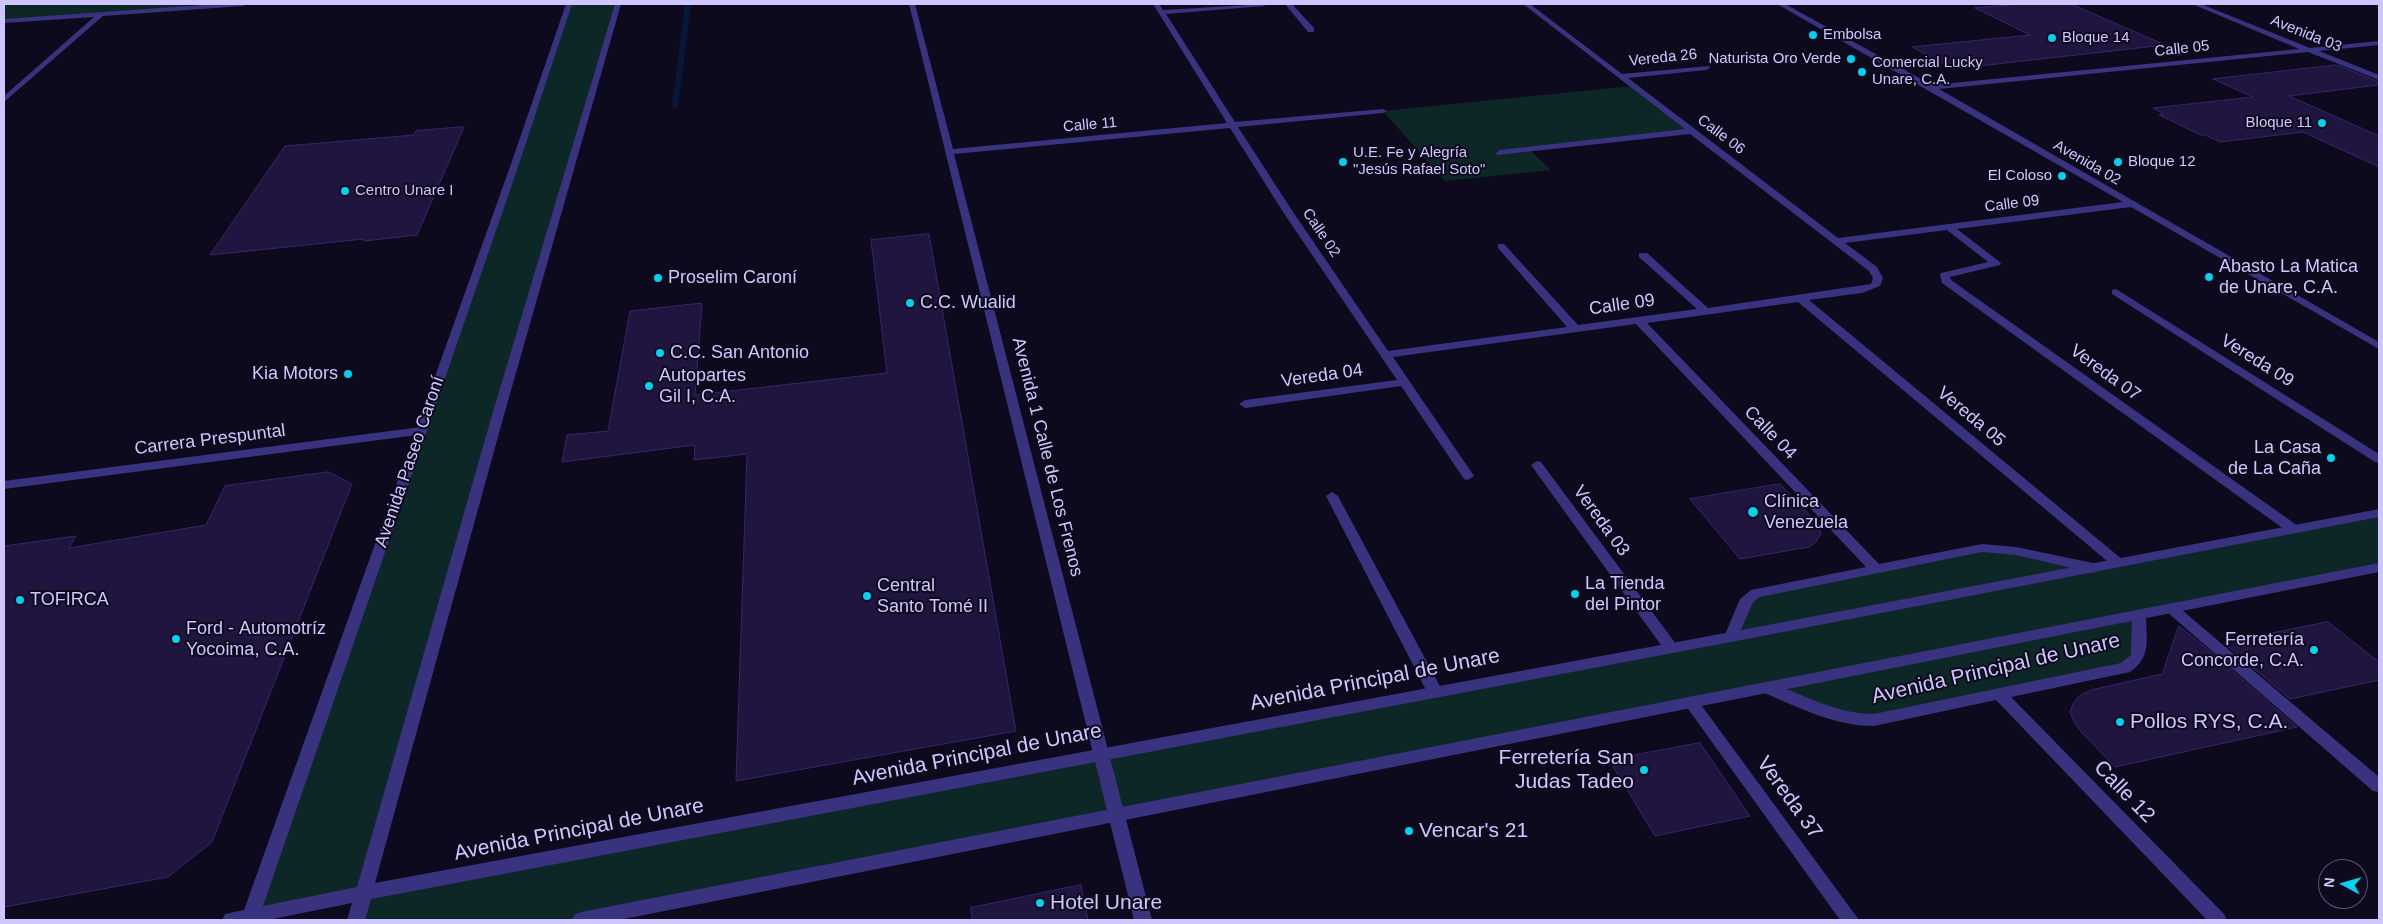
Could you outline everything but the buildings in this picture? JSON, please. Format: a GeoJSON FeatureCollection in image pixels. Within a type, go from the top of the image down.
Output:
{"type":"FeatureCollection","features":[{"type":"Feature","properties":{"kind":"street"},"geometry":{"type":"LineString","coordinates":[[4,21],[243,4]]}},
{"type":"Feature","properties":{"kind":"street","name":"Avenida Paseo Caroní"},"geometry":{"type":"LineString","coordinates":[[250,918],[569,4]]}},
{"type":"Feature","properties":{"kind":"street"},"geometry":{"type":"LineString","coordinates":[[356,920],[498,415],[618,4]]}},
{"type":"Feature","properties":{"kind":"street","name":"Avenida 1 Calle de Los Frenos"},"geometry":{"type":"LineString","coordinates":[[912,4],[1143,920]]}},
{"type":"Feature","properties":{"kind":"street"},"geometry":{"type":"LineString","coordinates":[[1159,8],[1264,4]]}},
{"type":"Feature","properties":{"kind":"street"},"geometry":{"type":"LineString","coordinates":[[1288,4],[1311,30]]}},
{"type":"Feature","properties":{"kind":"street","name":"Calle 06"},"geometry":{"type":"LineString","coordinates":[[1526,4],[1873,269],[1878,278],[1875,286],[1862,290]]}},
{"type":"Feature","properties":{"kind":"street","name":"Avenida 02"},"geometry":{"type":"LineString","coordinates":[[1780,4],[1844,38],[1927,88],[2379,346]]}},
{"type":"Feature","properties":{"kind":"street","name":"Avenida 03"},"geometry":{"type":"LineString","coordinates":[[2195,4],[2379,78]]}},
{"type":"Feature","properties":{"kind":"street","name":"Calle 02"},"geometry":{"type":"LineString","coordinates":[[1159,8],[1288,212],[1468,476]]}},
{"type":"Feature","properties":{"kind":"street"},"geometry":{"type":"LineString","coordinates":[[4,100],[101,14]]}},
{"type":"Feature","properties":{"kind":"street","name":"Calle 05"},"geometry":{"type":"LineString","coordinates":[[1927,88],[2379,43]]}},
{"type":"Feature","properties":{"kind":"street","name":"Vereda 26"},"geometry":{"type":"LineString","coordinates":[[1622,76],[1706,68]]}},
{"type":"Feature","properties":{"kind":"street","name":"Calle 11"},"geometry":{"type":"LineString","coordinates":[[950,152],[1383,111]]}},
{"type":"Feature","properties":{"kind":"street"},"geometry":{"type":"LineString","coordinates":[[1500,153],[1692,131]]}},
{"type":"Feature","properties":{"kind":"street","name":"Calle 09"},"geometry":{"type":"LineString","coordinates":[[1836,241],[2131,204]]}},
{"type":"Feature","properties":{"kind":"street","name":"Vereda 07"},"geometry":{"type":"LineString","coordinates":[[1949,228],[1994,260],[1994,264],[1945,275],[1946,281],[2293,530]]}},
{"type":"Feature","properties":{"kind":"street"},"geometry":{"type":"LineString","coordinates":[[1501,246],[1575,329]]}},
{"type":"Feature","properties":{"kind":"street"},"geometry":{"type":"LineString","coordinates":[[1643,255],[1705,311]]}},
{"type":"Feature","properties":{"kind":"street","name":"Calle 09"},"geometry":{"type":"LineString","coordinates":[[1385,354],[1862,290]]}},
{"type":"Feature","properties":{"kind":"street","name":"Vereda 09"},"geometry":{"type":"LineString","coordinates":[[2116,292],[2379,459]]}},
{"type":"Feature","properties":{"kind":"street","name":"Vereda 05"},"geometry":{"type":"LineString","coordinates":[[1801,298],[2118,563]]}},
{"type":"Feature","properties":{"kind":"street","name":"Calle 04"},"geometry":{"type":"LineString","coordinates":[[1638,320],[1876,569]]}},
{"type":"Feature","properties":{"kind":"street","name":"Vereda 04"},"geometry":{"type":"LineString","coordinates":[[1245,404],[1404,382]]}},
{"type":"Feature","properties":{"kind":"street","name":"Carrera Prespuntal"},"geometry":{"type":"LineString","coordinates":[[4,485],[421,431]]}},
{"type":"Feature","properties":{"kind":"street","name":"Vereda 03"},"geometry":{"type":"LineString","coordinates":[[1537,465],[1670,648]]}},
{"type":"Feature","properties":{"kind":"street"},"geometry":{"type":"LineString","coordinates":[[1332,496],[1435,692]]}},
{"type":"Feature","properties":{"kind":"street","name":"Avenida Principal de Unare"},"geometry":{"type":"LineString","coordinates":[[232,920],[250,918],[363,893],[1731,637],[2379,513]]}},
{"type":"Feature","properties":{"kind":"street","name":"Avenida Principal de Unare"},"geometry":{"type":"LineString","coordinates":[[1731,637],[1747,599],[1756,593],[1982,548],[2016,551],[2093,568]]}},
{"type":"Feature","properties":{"kind":"street","name":"Avenida Principal de Unare"},"geometry":{"type":"LineString","coordinates":[[581,920],[2139,615],[2379,566]]}},
{"type":"Feature","properties":{"kind":"street"},"geometry":{"type":"LineString","coordinates":[[2170,608],[2379,786]]}},
{"type":"Feature","properties":{"kind":"street","name":"Avenida Principal de Unare"},"geometry":{"type":"LineString","coordinates":[[1766,688],[1860,722],[2125,668],[2135,661],[2138,654],[2139,615]]}},
{"type":"Feature","properties":{"kind":"street","name":"Calle 12"},"geometry":{"type":"LineString","coordinates":[[1999,694],[2218,920]]}},
{"type":"Feature","properties":{"kind":"street","name":"Vereda 37"},"geometry":{"type":"LineString","coordinates":[[1691,702],[1850,920]]}},
{"type":"Feature","properties":{"kind":"green space"},"geometry":{"type":"Polygon","coordinates":[[[4,4],[188,4],[183,8],[4,21],[4,4]]]}},
{"type":"Feature","properties":{"kind":"green space"},"geometry":{"type":"Polygon","coordinates":[[[569,4],[618,4],[498,415],[364,893],[1730,637],[1747,599],[1982,548],[2093,568],[2379,513],[2379,567],[2139,615],[2135,661],[1874,720],[1766,688],[581,920],[356,920],[363,894],[251,917],[249,920],[231,920],[251,916],[515,164],[569,4]]]}},
{"type":"Feature","properties":{"kind":"green space"},"geometry":{"type":"Polygon","coordinates":[[[1634,86],[1692,131],[1529,149],[1551,170],[1445,181],[1383,111],[1634,86]]]}},
{"type":"Feature","properties":{"kind":"waterway"},"geometry":{"type":"LineString","coordinates":[[675,105],[688,4]]}},
{"type":"Feature","properties":{"kind":"place","name":"Embolsa"},"geometry":{"type":"Point","coordinates":[1813,35]}},
{"type":"Feature","properties":{"kind":"place","name":"Bloque 14"},"geometry":{"type":"Point","coordinates":[2052,38]}},
{"type":"Feature","properties":{"kind":"place","name":"Naturista Oro Verde"},"geometry":{"type":"Point","coordinates":[1851,59]}},
{"type":"Feature","properties":{"kind":"place","name":"Comercial Lucky Unare, C.A."},"geometry":{"type":"Point","coordinates":[1862,72]}},
{"type":"Feature","properties":{"kind":"place","name":"Bloque 11"},"geometry":{"type":"Point","coordinates":[2322,123]}},
{"type":"Feature","properties":{"kind":"place","name":"U.E. Fe y Alegría \"Jesús Rafael Soto\""},"geometry":{"type":"Point","coordinates":[1343,162]}},
{"type":"Feature","properties":{"kind":"place","name":"Bloque 12"},"geometry":{"type":"Point","coordinates":[2118,162]}},
{"type":"Feature","properties":{"kind":"place","name":"El Coloso"},"geometry":{"type":"Point","coordinates":[2062,176]}},
{"type":"Feature","properties":{"kind":"place","name":"Centro Unare I"},"geometry":{"type":"Point","coordinates":[345,191]}},
{"type":"Feature","properties":{"kind":"place","name":"Abasto La Matica de Unare, C.A."},"geometry":{"type":"Point","coordinates":[2209,277]}},
{"type":"Feature","properties":{"kind":"place","name":"Proselim Caroní"},"geometry":{"type":"Point","coordinates":[658,278]}},
{"type":"Feature","properties":{"kind":"place","name":"C.C. Wualid"},"geometry":{"type":"Point","coordinates":[910,303]}},
{"type":"Feature","properties":{"kind":"place","name":"C.C. San Antonio"},"geometry":{"type":"Point","coordinates":[660,353]}},
{"type":"Feature","properties":{"kind":"place","name":"Kia Motors"},"geometry":{"type":"Point","coordinates":[348,374]}},
{"type":"Feature","properties":{"kind":"place","name":"Autopartes Gil I, C.A."},"geometry":{"type":"Point","coordinates":[649,386]}},
{"type":"Feature","properties":{"kind":"place","name":"La Casa de La Caña"},"geometry":{"type":"Point","coordinates":[2331,458]}},
{"type":"Feature","properties":{"kind":"place","name":"Clínica Venezuela"},"geometry":{"type":"Point","coordinates":[1753,512]}},
{"type":"Feature","properties":{"kind":"place","name":"La Tienda del Pintor"},"geometry":{"type":"Point","coordinates":[1575,594]}},
{"type":"Feature","properties":{"kind":"place","name":"Central Santo Tomé II"},"geometry":{"type":"Point","coordinates":[867,596]}},
{"type":"Feature","properties":{"kind":"place","name":"TOFIRCA"},"geometry":{"type":"Point","coordinates":[20,600]}},
{"type":"Feature","properties":{"kind":"place","name":"Ford - Automotríz Yocoima, C.A."},"geometry":{"type":"Point","coordinates":[176,639]}},
{"type":"Feature","properties":{"kind":"place","name":"Ferretería Concorde, C.A."},"geometry":{"type":"Point","coordinates":[2314,650]}},
{"type":"Feature","properties":{"kind":"place","name":"Pollos RYS, C.A."},"geometry":{"type":"Point","coordinates":[2120,722]}},
{"type":"Feature","properties":{"kind":"place","name":"Ferretería San Judas Tadeo"},"geometry":{"type":"Point","coordinates":[1644,770]}},
{"type":"Feature","properties":{"kind":"place","name":"Vencar's 21"},"geometry":{"type":"Point","coordinates":[1409,831]}},
{"type":"Feature","properties":{"kind":"place","name":"Hotel Unare"},"geometry":{"type":"Point","coordinates":[1040,903]}}]}
